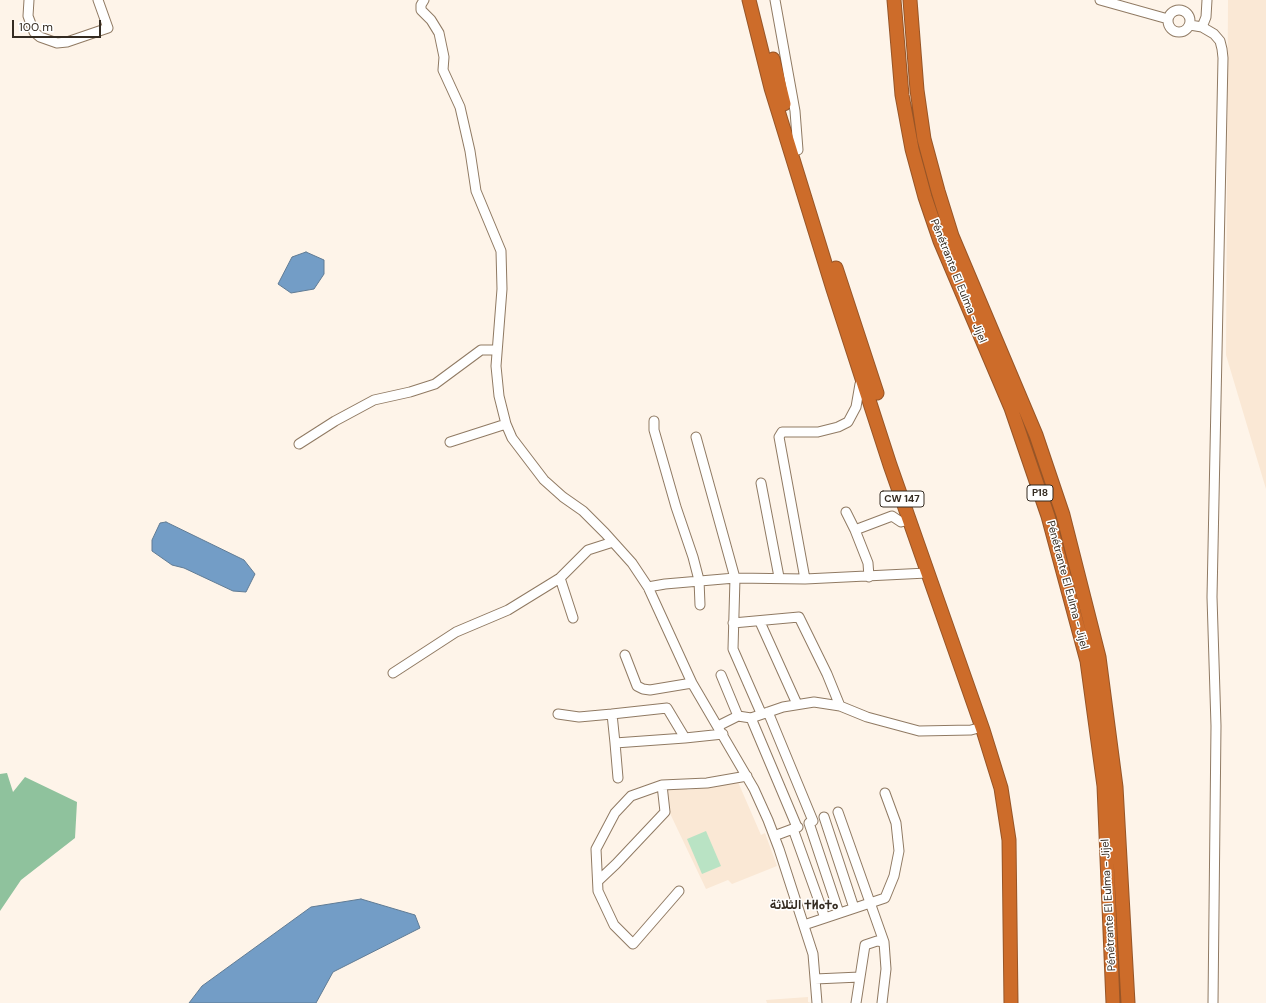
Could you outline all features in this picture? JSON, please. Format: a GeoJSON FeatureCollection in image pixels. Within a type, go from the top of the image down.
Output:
{"type":"FeatureCollection","features":[{"type":"Feature","properties":{"kind":"highway","name":"CW 147"},"geometry":{"type":"LineString","coordinates":[[749,0],[771,88],[864,382],[909,520],[1002,788],[1007,827],[1011,1003]]}},
{"type":"Feature","properties":{"kind":"highway","name":"CW 147"},"geometry":{"type":"LineString","coordinates":[[758,0],[788,118],[798,150],[902,471],[1007,777],[1016,836],[1019,1003]]}},
{"type":"Feature","properties":{"kind":"highway","name":"Pénétrante El Eulma - Jijel"},"geometry":{"type":"LineString","coordinates":[[894,0],[902,95],[912,149],[925,197],[940,241],[1011,408],[1048,516],[1087,661],[1104,786],[1113,1003]]}},
{"type":"Feature","properties":{"kind":"highway","name":"Pénétrante El Eulma - Jijel"},"geometry":{"type":"LineString","coordinates":[[910,0],[917,90],[924,139],[938,191],[952,236],[1038,442],[1063,515],[1099,657],[1116,787],[1128,1003]]}},
{"type":"Feature","properties":{"kind":"street"},"geometry":{"type":"LineString","coordinates":[[29,0],[28,16],[34,32],[40,37],[57,43],[67,42],[108,28],[98,0]]}},
{"type":"Feature","properties":{"kind":"street"},"geometry":{"type":"LineString","coordinates":[[424,0],[421,5],[421,10],[431,20],[439,33],[444,57],[443,70],[460,107],[470,151],[476,191],[501,251],[503,260],[497,350],[497,385],[506,424],[512,438],[544,480],[563,497],[583,511],[632,563],[648,587],[692,683],[758,796],[774,836],[813,954],[817,1003]]}},
{"type":"Feature","properties":{"kind":"street"},"geometry":{"type":"LineString","coordinates":[[774,0],[795,111],[798,150]]}},
{"type":"Feature","properties":{"kind":"street"},"geometry":{"type":"LineString","coordinates":[[1100,0],[1168,19]]}},
{"type":"Feature","properties":{"kind":"street"},"geometry":{"type":"LineString","coordinates":[[1202,27],[1206,17],[1207,0]]}},
{"type":"Feature","properties":{"kind":"street"},"geometry":{"type":"LineString","coordinates":[[1182,10],[1188,14],[1190,25],[1185,31],[1178,33],[1169,26],[1168,19],[1175,11],[1182,10]]}},
{"type":"Feature","properties":{"kind":"street"},"geometry":{"type":"LineString","coordinates":[[1190,25],[1202,27],[1214,34],[1220,41],[1223,58],[1212,597],[1216,726],[1213,1003]]}},
{"type":"Feature","properties":{"kind":"street"},"geometry":{"type":"LineString","coordinates":[[299,444],[335,421],[374,400],[410,392],[435,384],[481,350],[497,350]]}},
{"type":"Feature","properties":{"kind":"street"},"geometry":{"type":"LineString","coordinates":[[805,579],[779,437],[782,432],[818,432],[838,427],[848,422],[856,407],[860,384],[864,382]]}},
{"type":"Feature","properties":{"kind":"street"},"geometry":{"type":"LineString","coordinates":[[654,421],[654,430],[699,580],[700,605]]}},
{"type":"Feature","properties":{"kind":"street"},"geometry":{"type":"LineString","coordinates":[[450,442],[506,424]]}},
{"type":"Feature","properties":{"kind":"street"},"geometry":{"type":"LineString","coordinates":[[696,437],[735,578],[733,649],[765,713],[811,822],[839,913]]}},
{"type":"Feature","properties":{"kind":"street"},"geometry":{"type":"LineString","coordinates":[[761,483],[779,577]]}},
{"type":"Feature","properties":{"kind":"street"},"geometry":{"type":"LineString","coordinates":[[846,512],[868,563],[869,577]]}},
{"type":"Feature","properties":{"kind":"street"},"geometry":{"type":"LineString","coordinates":[[855,530],[892,516],[901,522],[909,520]]}},
{"type":"Feature","properties":{"kind":"street"},"geometry":{"type":"LineString","coordinates":[[393,673],[456,632],[508,610],[560,578],[588,550],[613,542]]}},
{"type":"Feature","properties":{"kind":"street"},"geometry":{"type":"LineString","coordinates":[[648,587],[699,580],[735,578],[779,577],[805,579],[928,574]]}},
{"type":"Feature","properties":{"kind":"street"},"geometry":{"type":"LineString","coordinates":[[560,578],[573,618]]}},
{"type":"Feature","properties":{"kind":"street"},"geometry":{"type":"LineString","coordinates":[[733,623],[760,622],[799,617],[827,674],[840,706]]}},
{"type":"Feature","properties":{"kind":"street"},"geometry":{"type":"LineString","coordinates":[[760,622],[797,704]]}},
{"type":"Feature","properties":{"kind":"street"},"geometry":{"type":"LineString","coordinates":[[625,655],[637,686],[643,689],[650,690],[692,683]]}},
{"type":"Feature","properties":{"kind":"street"},"geometry":{"type":"LineString","coordinates":[[721,675],[738,716]]}},
{"type":"Feature","properties":{"kind":"street"},"geometry":{"type":"LineString","coordinates":[[718,726],[738,716],[751,718],[797,704],[814,702],[840,706],[867,717],[919,731],[971,730],[982,727]]}},
{"type":"Feature","properties":{"kind":"street"},"geometry":{"type":"LineString","coordinates":[[558,714],[579,716],[667,708],[685,738]]}},
{"type":"Feature","properties":{"kind":"street"},"geometry":{"type":"LineString","coordinates":[[612,714],[618,778]]}},
{"type":"Feature","properties":{"kind":"street"},"geometry":{"type":"LineString","coordinates":[[751,718],[795,828],[825,918]]}},
{"type":"Feature","properties":{"kind":"street"},"geometry":{"type":"LineString","coordinates":[[615,743],[723,734]]}},
{"type":"Feature","properties":{"kind":"street"},"geometry":{"type":"LineString","coordinates":[[679,891],[637,946],[614,925],[598,890],[596,849],[615,813],[631,796],[662,785],[707,784],[747,776]]}},
{"type":"Feature","properties":{"kind":"street"},"geometry":{"type":"LineString","coordinates":[[598,881],[665,812],[662,785]]}},
{"type":"Feature","properties":{"kind":"street"},"geometry":{"type":"LineString","coordinates":[[804,925],[885,898],[894,876],[899,851],[896,823],[885,793]]}},
{"type":"Feature","properties":{"kind":"street"},"geometry":{"type":"LineString","coordinates":[[774,836],[842,810],[870,903],[884,942],[886,969],[882,1003]]}},
{"type":"Feature","properties":{"kind":"street"},"geometry":{"type":"LineString","coordinates":[[824,817],[854,908]]}},
{"type":"Feature","properties":{"kind":"street"},"geometry":{"type":"LineString","coordinates":[[856,1003],[865,946],[877,941],[884,942]]}},
{"type":"Feature","properties":{"kind":"street"},"geometry":{"type":"LineString","coordinates":[[815,979],[860,977]]}},
{"type":"Feature","properties":{"kind":"shaded area"},"geometry":{"type":"Polygon","coordinates":[[[1228,0],[1266,0],[1266,489],[1226,355],[1228,0]]]}},
{"type":"Feature","properties":{"kind":"shaded area"},"geometry":{"type":"Polygon","coordinates":[[[738,782],[761,835],[765,833],[777,866],[732,884],[728,880],[706,889],[666,805],[665,789],[684,786],[688,790],[738,782]]]}},
{"type":"Feature","properties":{"kind":"shaded area"},"geometry":{"type":"Polygon","coordinates":[[[808,997],[808,1002],[812,1003],[767,1003],[766,1000],[808,997]]]}},
{"type":"Feature","properties":{"kind":"green space"},"geometry":{"type":"Polygon","coordinates":[[[7,773],[13,792],[25,777],[77,802],[75,838],[21,880],[0,911],[0,774],[7,773]]]}},
{"type":"Feature","properties":{"kind":"green space"},"geometry":{"type":"Polygon","coordinates":[[[706,831],[721,866],[702,874],[687,839],[706,831]]]}},
{"type":"Feature","properties":{"kind":"water"},"geometry":{"type":"Polygon","coordinates":[[[306,252],[324,260],[324,274],[314,289],[291,293],[278,284],[292,257],[306,252]]]}},
{"type":"Feature","properties":{"kind":"water"},"geometry":{"type":"Polygon","coordinates":[[[166,522],[244,560],[255,574],[246,592],[233,591],[184,568],[172,565],[152,551],[152,540],[160,523],[166,522]]]}},
{"type":"Feature","properties":{"kind":"water"},"geometry":{"type":"Polygon","coordinates":[[[361,899],[415,915],[420,928],[333,972],[316,1003],[189,1003],[202,986],[311,907],[361,899]]]}},
{"type":"Feature","properties":{"kind":"district","name":"الثلاثة ⵜⵍⴰⵜⴰ"},"geometry":{"type":"Point","coordinates":[804,906]}}]}
